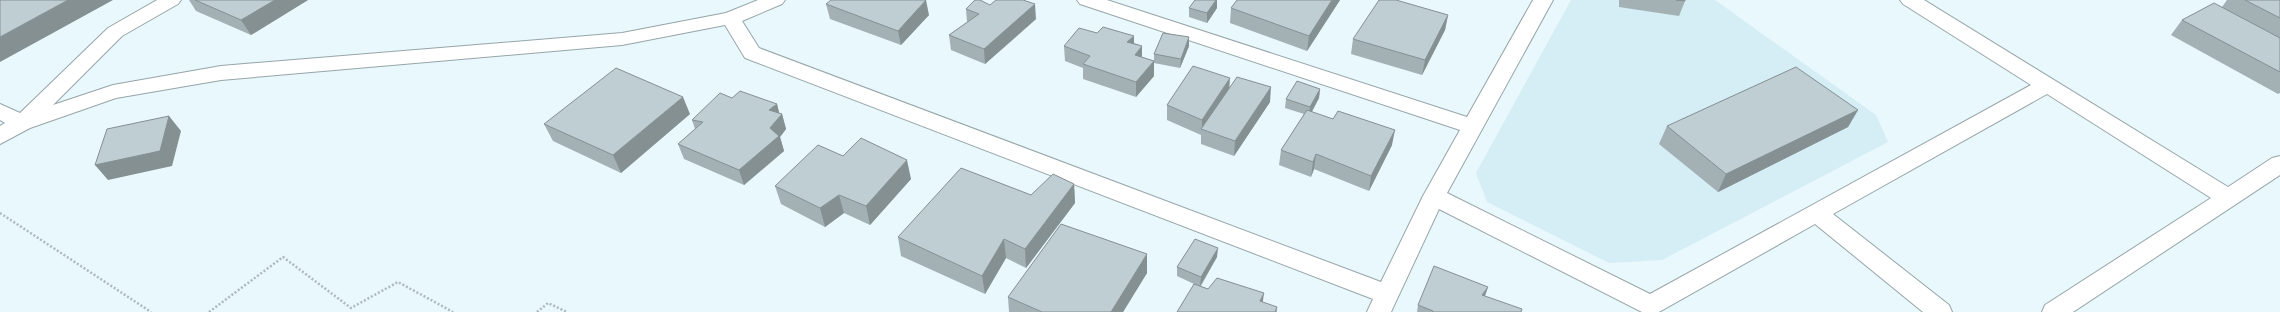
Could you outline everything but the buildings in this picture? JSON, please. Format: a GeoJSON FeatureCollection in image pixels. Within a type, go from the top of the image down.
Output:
{"type":"FeatureCollection","features":[{"type":"Feature","properties":{"kind":"street"},"geometry":{"type":"LineString","coordinates":[[22,123],[116,32],[171,0]]}},
{"type":"Feature","properties":{"kind":"street"},"geometry":{"type":"LineString","coordinates":[[0,136],[22,123],[113,92],[221,73],[622,39],[731,18],[775,0]]}},
{"type":"Feature","properties":{"kind":"street"},"geometry":{"type":"LineString","coordinates":[[1087,0],[1473,127]]}},
{"type":"Feature","properties":{"kind":"street"},"geometry":{"type":"LineString","coordinates":[[731,18],[752,53],[1383,303],[1434,196],[1543,0]]}},
{"type":"Feature","properties":{"kind":"street"},"geometry":{"type":"LineString","coordinates":[[1910,0],[2229,198]]}},
{"type":"Feature","properties":{"kind":"street"},"geometry":{"type":"LineString","coordinates":[[1434,196],[1652,309],[1816,213],[2047,85]]}},
{"type":"Feature","properties":{"kind":"street"},"geometry":{"type":"LineString","coordinates":[[0,111],[22,123]]}},
{"type":"Feature","properties":{"kind":"street"},"geometry":{"type":"LineString","coordinates":[[2054,312],[2280,164]]}},
{"type":"Feature","properties":{"kind":"street"},"geometry":{"type":"LineString","coordinates":[[1816,213],[1940,312]]}},
{"type":"Feature","properties":{"kind":"path"},"geometry":{"type":"LineString","coordinates":[[0,213],[151,312]]}},
{"type":"Feature","properties":{"kind":"path"},"geometry":{"type":"LineString","coordinates":[[209,312],[283,257],[351,308],[398,282],[453,312]]}},
{"type":"Feature","properties":{"kind":"path"},"geometry":{"type":"LineString","coordinates":[[537,312],[548,303],[566,312]]}},
{"type":"Feature","properties":{"kind":"shaded area"},"geometry":{"type":"Polygon","coordinates":[[[1571,0],[1715,0],[1876,115],[1888,142],[1662,260],[1609,263],[1487,202],[1476,173],[1571,0]]]}}]}
